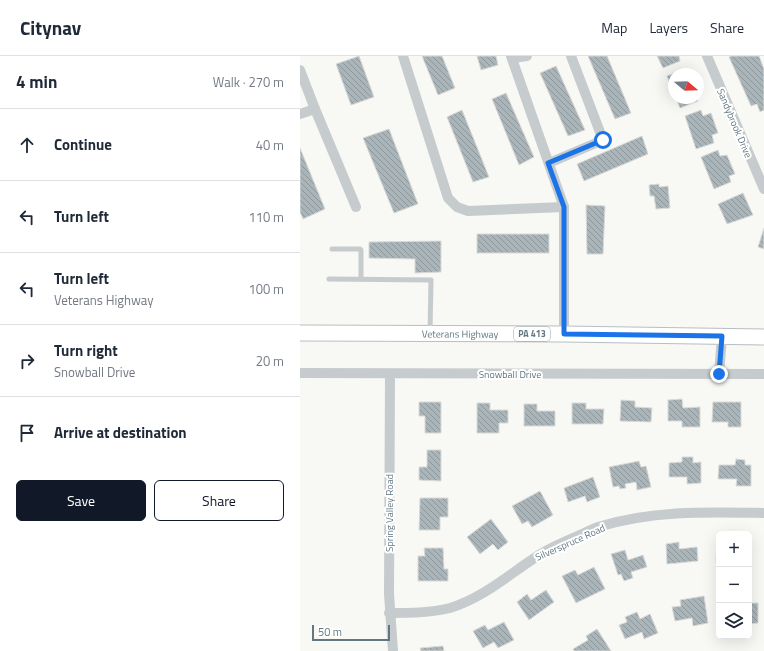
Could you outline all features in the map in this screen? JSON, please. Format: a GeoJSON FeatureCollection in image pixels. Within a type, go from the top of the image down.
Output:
{"type":"FeatureCollection","features":[{"type":"Feature","properties":{"kind":"main road","name":"Veterans Highway"},"geometry":{"type":"LineString","coordinates":[[300,333],[564,334],[764,337]]}},
{"type":"Feature","properties":{"kind":"street"},"geometry":{"type":"LineString","coordinates":[[403,56],[448,198],[457,208],[468,211],[564,207]]}},
{"type":"Feature","properties":{"kind":"street"},"geometry":{"type":"LineString","coordinates":[[527,56],[512,57],[564,207],[564,334]]}},
{"type":"Feature","properties":{"kind":"street"},"geometry":{"type":"LineString","coordinates":[[548,163],[603,140],[571,56]]}},
{"type":"Feature","properties":{"kind":"street","name":"Sandybrook Drive"},"geometry":{"type":"LineString","coordinates":[[707,56],[764,189]]}},
{"type":"Feature","properties":{"kind":"street"},"geometry":{"type":"LineString","coordinates":[[300,70],[356,207]]}},
{"type":"Feature","properties":{"kind":"street"},"geometry":{"type":"LineString","coordinates":[[300,114],[315,109]]}},
{"type":"Feature","properties":{"kind":"street"},"geometry":{"type":"LineString","coordinates":[[719,374],[722,336]]}},
{"type":"Feature","properties":{"kind":"street","name":"Snowball Drive"},"geometry":{"type":"LineString","coordinates":[[300,373],[764,374]]}},
{"type":"Feature","properties":{"kind":"street","name":"Spring Valley Road"},"geometry":{"type":"LineString","coordinates":[[390,374],[389,613],[393,651]]}},
{"type":"Feature","properties":{"kind":"street","name":"Silverspruce Road"},"geometry":{"type":"LineString","coordinates":[[389,613],[432,612],[450,608],[465,602],[484,593],[540,554],[598,527],[644,517],[671,514],[764,513]]}},
{"type":"Feature","properties":{"kind":"lane"},"geometry":{"type":"LineString","coordinates":[[332,249],[361,250],[361,279]]}},
{"type":"Feature","properties":{"kind":"lane"},"geometry":{"type":"LineString","coordinates":[[328,279],[431,280],[430,333]]}},
{"type":"Feature","properties":{"kind":"building"},"geometry":{"type":"Polygon","coordinates":[[[359,56],[374,97],[351,105],[336,64],[359,56]]]}},
{"type":"Feature","properties":{"kind":"building"},"geometry":{"type":"Polygon","coordinates":[[[422,56],[442,56],[455,88],[438,95],[422,56]]]}},
{"type":"Feature","properties":{"kind":"building"},"geometry":{"type":"Polygon","coordinates":[[[477,56],[496,56],[498,65],[481,70],[477,56]]]}},
{"type":"Feature","properties":{"kind":"building"},"geometry":{"type":"Polygon","coordinates":[[[588,56],[607,56],[631,113],[615,119],[588,56]]]}},
{"type":"Feature","properties":{"kind":"building"},"geometry":{"type":"Polygon","coordinates":[[[657,56],[679,56],[680,61],[663,68],[657,56]]]}},
{"type":"Feature","properties":{"kind":"building"},"geometry":{"type":"Polygon","coordinates":[[[759,56],[764,69],[764,110],[760,112],[757,104],[751,106],[729,57],[759,56]]]}},
{"type":"Feature","properties":{"kind":"building"},"geometry":{"type":"Polygon","coordinates":[[[556,66],[585,130],[568,136],[540,73],[556,66]]]}},
{"type":"Feature","properties":{"kind":"building"},"geometry":{"type":"Polygon","coordinates":[[[506,93],[534,157],[519,165],[492,99],[506,93]]]}},
{"type":"Feature","properties":{"kind":"building"},"geometry":{"type":"Polygon","coordinates":[[[678,104],[690,104],[680,108],[678,104]]]}},
{"type":"Feature","properties":{"kind":"building"},"geometry":{"type":"Polygon","coordinates":[[[462,110],[489,177],[473,182],[447,117],[462,110]]]}},
{"type":"Feature","properties":{"kind":"building"},"geometry":{"type":"Polygon","coordinates":[[[701,110],[703,116],[711,113],[718,133],[712,135],[714,143],[696,149],[685,116],[701,110]]]}},
{"type":"Feature","properties":{"kind":"building"},"geometry":{"type":"Polygon","coordinates":[[[389,129],[418,204],[394,213],[363,138],[389,129]]]}},
{"type":"Feature","properties":{"kind":"building"},"geometry":{"type":"Polygon","coordinates":[[[642,136],[648,154],[584,181],[577,164],[642,136]]]}},
{"type":"Feature","properties":{"kind":"building"},"geometry":{"type":"Polygon","coordinates":[[[300,148],[325,209],[303,219],[300,212],[300,148]]]}},
{"type":"Feature","properties":{"kind":"building"},"geometry":{"type":"Polygon","coordinates":[[[718,150],[720,156],[727,155],[735,174],[729,176],[731,182],[714,189],[701,157],[718,150]]]}},
{"type":"Feature","properties":{"kind":"building"},"geometry":{"type":"Polygon","coordinates":[[[659,184],[659,187],[668,186],[670,208],[656,209],[654,196],[650,196],[649,185],[659,184]]]}},
{"type":"Feature","properties":{"kind":"building"},"geometry":{"type":"Polygon","coordinates":[[[743,193],[753,215],[727,224],[718,204],[743,193]]]}},
{"type":"Feature","properties":{"kind":"building"},"geometry":{"type":"Polygon","coordinates":[[[586,205],[605,206],[603,254],[587,254],[586,205]]]}},
{"type":"Feature","properties":{"kind":"building"},"geometry":{"type":"Polygon","coordinates":[[[764,228],[764,249],[758,247],[764,228]]]}},
{"type":"Feature","properties":{"kind":"building"},"geometry":{"type":"Polygon","coordinates":[[[477,234],[549,234],[549,253],[477,253],[477,234]]]}},
{"type":"Feature","properties":{"kind":"building"},"geometry":{"type":"Polygon","coordinates":[[[441,241],[441,272],[415,273],[415,259],[369,258],[369,242],[441,241]]]}},
{"type":"Feature","properties":{"kind":"building"},"geometry":{"type":"Polygon","coordinates":[[[682,399],[683,408],[700,407],[700,427],[682,427],[682,421],[668,421],[668,400],[682,399]]]}},
{"type":"Feature","properties":{"kind":"building"},"geometry":{"type":"Polygon","coordinates":[[[621,400],[635,401],[635,407],[652,408],[651,422],[620,421],[621,400]]]}},
{"type":"Feature","properties":{"kind":"building"},"geometry":{"type":"Polygon","coordinates":[[[419,402],[441,402],[441,433],[425,433],[425,416],[419,416],[419,402]]]}},
{"type":"Feature","properties":{"kind":"building"},"geometry":{"type":"Polygon","coordinates":[[[713,402],[741,402],[741,427],[728,427],[728,422],[712,422],[713,402]]]}},
{"type":"Feature","properties":{"kind":"building"},"geometry":{"type":"Polygon","coordinates":[[[477,403],[490,403],[490,410],[508,410],[508,423],[499,423],[499,433],[477,433],[477,403]]]}},
{"type":"Feature","properties":{"kind":"building"},"geometry":{"type":"Polygon","coordinates":[[[572,403],[586,403],[586,409],[604,409],[603,424],[572,424],[572,403]]]}},
{"type":"Feature","properties":{"kind":"building"},"geometry":{"type":"Polygon","coordinates":[[[524,404],[537,404],[537,411],[555,411],[555,426],[524,426],[524,404]]]}},
{"type":"Feature","properties":{"kind":"building"},"geometry":{"type":"Polygon","coordinates":[[[427,450],[441,450],[441,481],[419,480],[419,467],[427,467],[427,450]]]}},
{"type":"Feature","properties":{"kind":"building"},"geometry":{"type":"Polygon","coordinates":[[[682,457],[693,457],[693,463],[701,462],[701,483],[687,484],[687,477],[669,477],[669,463],[682,462],[682,457]]]}},
{"type":"Feature","properties":{"kind":"building"},"geometry":{"type":"Polygon","coordinates":[[[736,459],[745,460],[745,465],[751,465],[751,486],[736,486],[737,479],[718,479],[719,465],[735,465],[736,459]]]}},
{"type":"Feature","properties":{"kind":"building"},"geometry":{"type":"Polygon","coordinates":[[[639,461],[641,467],[646,466],[651,487],[637,490],[636,482],[625,484],[626,488],[620,489],[619,486],[613,487],[609,467],[639,461]]]}},
{"type":"Feature","properties":{"kind":"building"},"geometry":{"type":"Polygon","coordinates":[[[593,477],[600,497],[587,502],[585,496],[568,502],[564,488],[593,477]]]}},
{"type":"Feature","properties":{"kind":"building"},"geometry":{"type":"Polygon","coordinates":[[[540,491],[553,515],[532,527],[528,521],[522,524],[512,506],[540,491]]]}},
{"type":"Feature","properties":{"kind":"building"},"geometry":{"type":"Polygon","coordinates":[[[420,498],[448,498],[448,517],[440,517],[440,530],[419,530],[420,498]]]}},
{"type":"Feature","properties":{"kind":"building"},"geometry":{"type":"Polygon","coordinates":[[[491,519],[508,542],[498,550],[493,544],[480,554],[467,537],[491,519]]]}},
{"type":"Feature","properties":{"kind":"building"},"geometry":{"type":"Polygon","coordinates":[[[679,542],[679,549],[697,547],[698,561],[667,564],[666,544],[679,542]]]}},
{"type":"Feature","properties":{"kind":"building"},"geometry":{"type":"Polygon","coordinates":[[[424,548],[443,548],[444,569],[448,569],[448,581],[418,581],[418,556],[425,556],[424,548]]]}},
{"type":"Feature","properties":{"kind":"building"},"geometry":{"type":"Polygon","coordinates":[[[625,550],[628,560],[643,555],[647,567],[631,572],[633,578],[624,581],[621,574],[618,575],[611,554],[625,550]]]}},
{"type":"Feature","properties":{"kind":"building"},"geometry":{"type":"Polygon","coordinates":[[[594,567],[605,589],[576,603],[562,576],[575,570],[578,575],[594,567]]]}},
{"type":"Feature","properties":{"kind":"building"},"geometry":{"type":"Polygon","coordinates":[[[546,590],[554,602],[529,620],[517,602],[527,594],[531,600],[546,590]]]}},
{"type":"Feature","properties":{"kind":"building"},"geometry":{"type":"Polygon","coordinates":[[[704,596],[708,623],[693,626],[692,618],[675,621],[672,607],[681,606],[680,600],[704,596]]]}},
{"type":"Feature","properties":{"kind":"building"},"geometry":{"type":"Polygon","coordinates":[[[752,603],[758,603],[758,623],[752,624],[752,603]]]}},
{"type":"Feature","properties":{"kind":"building"},"geometry":{"type":"Polygon","coordinates":[[[637,612],[640,619],[650,614],[658,633],[644,639],[642,632],[625,639],[619,625],[627,622],[625,617],[637,612]]]}},
{"type":"Feature","properties":{"kind":"building"},"geometry":{"type":"Polygon","coordinates":[[[504,622],[514,640],[498,648],[494,642],[483,648],[473,631],[485,625],[488,630],[504,622]]]}},
{"type":"Feature","properties":{"kind":"building"},"geometry":{"type":"Polygon","coordinates":[[[597,629],[611,651],[574,651],[573,649],[588,640],[586,636],[597,629]]]}},
{"type":"Feature","properties":{"kind":"building"},"geometry":{"type":"Polygon","coordinates":[[[443,646],[444,651],[421,651],[420,648],[443,646]]]}},
{"type":"Feature","properties":{"kind":"route"},"geometry":{"type":"LineString","coordinates":[[603,140],[548,163],[564,207],[564,334],[722,336],[719,374]]}}]}
